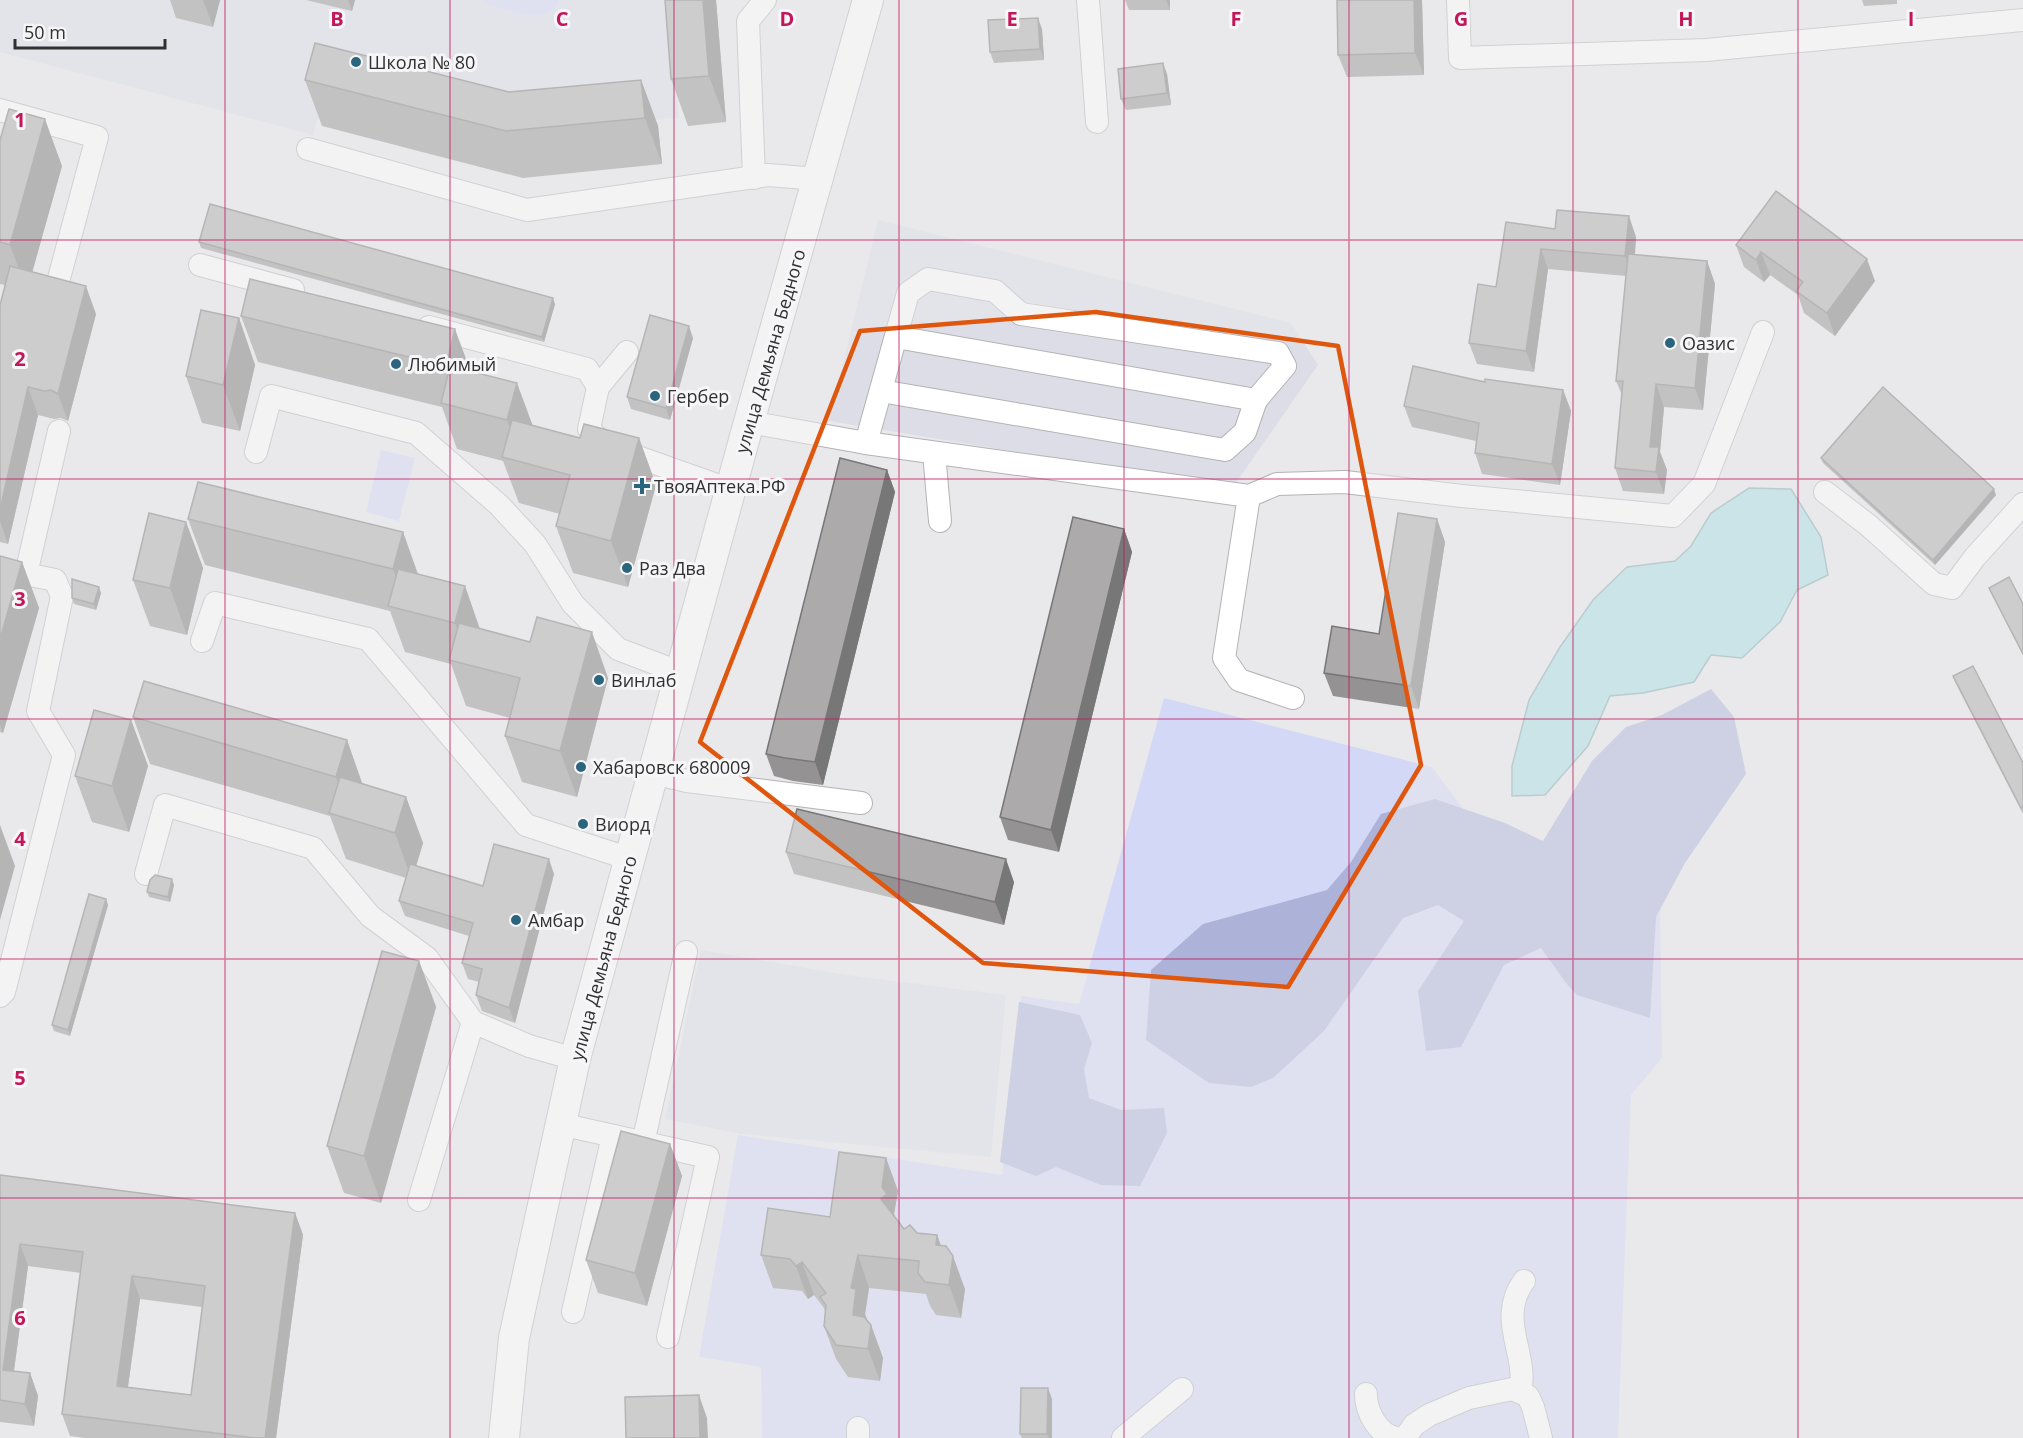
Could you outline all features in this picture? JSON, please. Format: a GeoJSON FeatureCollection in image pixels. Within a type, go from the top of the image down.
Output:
{"type":"FeatureCollection","features":[{"type":"Feature","properties":{"kind":"main road","name":"улица Демьяна Бедного"},"geometry":{"type":"LineString","coordinates":[[504,1438],[514,1338],[575,1059],[749,422],[868,0]]}},
{"type":"Feature","properties":{"kind":"street"},"geometry":{"type":"LineString","coordinates":[[754,178],[748,21],[765,0]]}},
{"type":"Feature","properties":{"kind":"street"},"geometry":{"type":"LineString","coordinates":[[1088,0],[1097,122]]}},
{"type":"Feature","properties":{"kind":"street"},"geometry":{"type":"LineString","coordinates":[[1458,0],[1460,58],[1706,50],[2023,20]]}},
{"type":"Feature","properties":{"kind":"street"},"geometry":{"type":"LineString","coordinates":[[0,110],[97,137],[58,282]]}},
{"type":"Feature","properties":{"kind":"street"},"geometry":{"type":"LineString","coordinates":[[308,149],[527,210],[768,175],[818,179]]}},
{"type":"Feature","properties":{"kind":"street"},"geometry":{"type":"LineString","coordinates":[[200,265],[314,296]]}},
{"type":"Feature","properties":{"kind":"street"},"geometry":{"type":"LineString","coordinates":[[866,443],[908,293],[928,279],[995,291],[1021,314],[1278,353],[1285,366],[1256,400],[1245,432],[1225,450],[881,392]]}},
{"type":"Feature","properties":{"kind":"street"},"geometry":{"type":"LineString","coordinates":[[405,320],[587,369],[598,387]]}},
{"type":"Feature","properties":{"kind":"street"},"geometry":{"type":"LineString","coordinates":[[749,422],[866,443],[1249,496],[1277,484],[1345,482],[1462,496],[1673,516],[1704,484],[1764,332]]}},
{"type":"Feature","properties":{"kind":"street"},"geometry":{"type":"LineString","coordinates":[[896,337],[1256,400]]}},
{"type":"Feature","properties":{"kind":"street"},"geometry":{"type":"LineString","coordinates":[[627,352],[598,387],[589,429],[604,445],[731,490]]}},
{"type":"Feature","properties":{"kind":"street"},"geometry":{"type":"LineString","coordinates":[[256,452],[271,396],[416,433],[499,505],[535,544],[573,604],[618,649],[681,673]]}},
{"type":"Feature","properties":{"kind":"street"},"geometry":{"type":"LineString","coordinates":[[26,574],[59,431]]}},
{"type":"Feature","properties":{"kind":"street"},"geometry":{"type":"LineString","coordinates":[[934,453],[940,521]]}},
{"type":"Feature","properties":{"kind":"street"},"geometry":{"type":"LineString","coordinates":[[1825,492],[1868,525],[1934,584],[1952,588],[1975,557],[2023,504]]}},
{"type":"Feature","properties":{"kind":"street"},"geometry":{"type":"LineString","coordinates":[[1249,496],[1224,658],[1239,680],[1293,698]]}},
{"type":"Feature","properties":{"kind":"street"},"geometry":{"type":"LineString","coordinates":[[0,569],[55,580],[62,596],[38,711],[64,755],[4,992],[0,996]]}},
{"type":"Feature","properties":{"kind":"street"},"geometry":{"type":"LineString","coordinates":[[202,641],[215,603],[368,639],[526,825],[630,859]]}},
{"type":"Feature","properties":{"kind":"street"},"geometry":{"type":"LineString","coordinates":[[653,773],[687,781],[861,802]]}},
{"type":"Feature","properties":{"kind":"street"},"geometry":{"type":"LineString","coordinates":[[146,874],[165,805],[313,848],[370,916],[427,958],[473,1022],[529,1046],[575,1059]]}},
{"type":"Feature","properties":{"kind":"street"},"geometry":{"type":"LineString","coordinates":[[643,1143],[686,952]]}},
{"type":"Feature","properties":{"kind":"street"},"geometry":{"type":"LineString","coordinates":[[419,1200],[473,1022]]}},
{"type":"Feature","properties":{"kind":"street"},"geometry":{"type":"LineString","coordinates":[[560,1124],[708,1157],[668,1337]]}},
{"type":"Feature","properties":{"kind":"street"},"geometry":{"type":"LineString","coordinates":[[573,1312],[613,1136]]}},
{"type":"Feature","properties":{"kind":"street"},"geometry":{"type":"LineString","coordinates":[[1520,1391],[1522,1382],[1515,1346],[1513,1311],[1514,1298],[1524,1281]]}},
{"type":"Feature","properties":{"kind":"street"},"geometry":{"type":"LineString","coordinates":[[1123,1438],[1182,1389]]}},
{"type":"Feature","properties":{"kind":"street"},"geometry":{"type":"LineString","coordinates":[[1405,1438],[1414,1425],[1429,1415],[1469,1398],[1512,1389],[1528,1396],[1541,1438]]}},
{"type":"Feature","properties":{"kind":"street"},"geometry":{"type":"LineString","coordinates":[[1366,1394],[1366,1404],[1371,1416],[1382,1430],[1391,1437],[1397,1438]]}},
{"type":"Feature","properties":{"kind":"highlighted area"},"geometry":{"type":"Polygon","coordinates":[[[1096,312],[1338,346],[1421,765],[1288,987],[983,963],[700,742],[860,331],[1096,312]]]}},
{"type":"Feature","properties":{"kind":"shaded area","name":"Школа № 80"},"geometry":{"type":"Polygon","coordinates":[[[0,0],[669,0],[679,118],[534,130],[331,73],[313,135],[0,52],[0,0]]]}},
{"type":"Feature","properties":{"kind":"shaded area"},"geometry":{"type":"Polygon","coordinates":[[[482,0],[559,0],[547,13],[528,15],[488,5],[482,0]]]}},
{"type":"Feature","properties":{"kind":"shaded area"},"geometry":{"type":"Polygon","coordinates":[[[878,220],[1291,323],[1318,365],[1233,487],[829,421],[878,220]]]}},
{"type":"Feature","properties":{"kind":"shaded area"},"geometry":{"type":"Polygon","coordinates":[[[381,450],[415,458],[399,521],[366,512],[381,450]]]}},
{"type":"Feature","properties":{"kind":"shaded area"},"geometry":{"type":"Polygon","coordinates":[[[1749,488],[1791,489],[1821,537],[1828,575],[1797,590],[1780,622],[1742,658],[1711,655],[1694,682],[1643,693],[1610,696],[1588,746],[1545,795],[1512,796],[1512,766],[1529,700],[1560,647],[1593,600],[1627,567],[1675,561],[1691,546],[1711,513],[1749,488]]]}},
{"type":"Feature","properties":{"kind":"shaded area"},"geometry":{"type":"Polygon","coordinates":[[[1711,689],[1734,717],[1746,774],[1685,863],[1656,917],[1650,1018],[1577,995],[1541,948],[1504,965],[1461,1047],[1426,1051],[1418,991],[1464,921],[1438,905],[1403,918],[1324,1031],[1273,1078],[1251,1087],[1209,1083],[1146,1040],[1151,970],[1203,924],[1327,890],[1351,862],[1381,814],[1435,799],[1505,823],[1543,841],[1592,761],[1626,727],[1662,715],[1711,689]]]}},
{"type":"Feature","properties":{"kind":"shaded area"},"geometry":{"type":"Polygon","coordinates":[[[1164,698],[1432,767],[1521,887],[1660,908],[1662,1058],[1631,1095],[1618,1438],[762,1438],[761,1367],[699,1357],[738,1135],[1002,1175],[1021,996],[1079,1004],[1164,698]]]}},
{"type":"Feature","properties":{"kind":"shaded area"},"geometry":{"type":"Polygon","coordinates":[[[701,950],[847,975],[1006,995],[991,1157],[742,1134],[665,1119],[701,950]]]}},
{"type":"Feature","properties":{"kind":"shaded area"},"geometry":{"type":"Polygon","coordinates":[[[1019,1002],[1080,1015],[1092,1043],[1084,1069],[1089,1098],[1121,1110],[1164,1108],[1167,1133],[1140,1186],[1101,1185],[1056,1167],[1036,1176],[1000,1162],[1019,1002]]]}},
{"type":"Feature","properties":{"kind":"building"},"geometry":{"type":"Polygon","coordinates":[[[665,0],[703,0],[709,76],[671,79],[665,0]]]}},
{"type":"Feature","properties":{"kind":"building"},"geometry":{"type":"Polygon","coordinates":[[[1337,0],[1414,0],[1415,53],[1338,55],[1337,0]]]}},
{"type":"Feature","properties":{"kind":"building"},"geometry":{"type":"Polygon","coordinates":[[[1038,18],[1040,49],[990,52],[988,20],[1038,18]]]}},
{"type":"Feature","properties":{"kind":"building"},"geometry":{"type":"Polygon","coordinates":[[[315,43],[509,92],[641,80],[645,118],[506,131],[305,80],[315,43]]]}},
{"type":"Feature","properties":{"kind":"building"},"geometry":{"type":"Polygon","coordinates":[[[1163,63],[1167,93],[1121,99],[1118,69],[1163,63]]]}},
{"type":"Feature","properties":{"kind":"building"},"geometry":{"type":"Polygon","coordinates":[[[9,109],[45,119],[10,245],[0,242],[0,140],[9,109]]]}},
{"type":"Feature","properties":{"kind":"building"},"geometry":{"type":"Polygon","coordinates":[[[1776,191],[1867,259],[1827,313],[1796,291],[1803,282],[1761,252],[1756,260],[1736,245],[1776,191]]]}},
{"type":"Feature","properties":{"kind":"building"},"geometry":{"type":"Polygon","coordinates":[[[210,204],[553,298],[542,337],[199,242],[210,204]]]}},
{"type":"Feature","properties":{"kind":"building"},"geometry":{"type":"Polygon","coordinates":[[[1557,210],[1629,216],[1625,256],[1541,249],[1526,351],[1469,343],[1478,284],[1496,287],[1506,222],[1555,229],[1557,210]]]}},
{"type":"Feature","properties":{"kind":"building","name":"Оазис"},"geometry":{"type":"Polygon","coordinates":[[[1628,254],[1707,261],[1695,388],[1656,384],[1650,447],[1659,447],[1656,472],[1615,468],[1623,381],[1616,381],[1628,254]]]}},
{"type":"Feature","properties":{"kind":"building"},"geometry":{"type":"Polygon","coordinates":[[[10,266],[86,286],[58,394],[51,390],[44,391],[28,387],[0,509],[0,305],[10,266]]]}},
{"type":"Feature","properties":{"kind":"building"},"geometry":{"type":"Polygon","coordinates":[[[250,279],[455,329],[446,366],[241,316],[250,279]]]}},
{"type":"Feature","properties":{"kind":"building"},"geometry":{"type":"Polygon","coordinates":[[[201,310],[239,318],[223,385],[186,376],[201,310]]]}},
{"type":"Feature","properties":{"kind":"building"},"geometry":{"type":"Polygon","coordinates":[[[650,315],[689,326],[666,408],[627,397],[650,315]]]}},
{"type":"Feature","properties":{"kind":"building"},"geometry":{"type":"Polygon","coordinates":[[[450,366],[517,383],[507,420],[441,403],[450,366]]]}},
{"type":"Feature","properties":{"kind":"building"},"geometry":{"type":"Polygon","coordinates":[[[1413,366],[1485,382],[1485,379],[1563,390],[1552,464],[1475,453],[1479,423],[1404,406],[1413,366]]]}},
{"type":"Feature","properties":{"kind":"building"},"geometry":{"type":"Polygon","coordinates":[[[1883,387],[1994,489],[1933,560],[1821,458],[1883,387]]]}},
{"type":"Feature","properties":{"kind":"building"},"geometry":{"type":"Polygon","coordinates":[[[512,420],[580,438],[584,424],[639,438],[611,541],[556,526],[570,475],[502,457],[512,420]]]}},
{"type":"Feature","properties":{"kind":"building"},"geometry":{"type":"Polygon","coordinates":[[[840,458],[887,470],[815,762],[766,754],[840,458]]]}},
{"type":"Feature","properties":{"kind":"building"},"geometry":{"type":"Polygon","coordinates":[[[198,482],[403,532],[393,569],[188,519],[198,482]]]}},
{"type":"Feature","properties":{"kind":"building"},"geometry":{"type":"Polygon","coordinates":[[[149,513],[186,522],[170,588],[133,580],[149,513]]]}},
{"type":"Feature","properties":{"kind":"building"},"geometry":{"type":"Polygon","coordinates":[[[1398,513],[1437,519],[1411,686],[1324,673],[1332,626],[1379,634],[1398,513]]]}},
{"type":"Feature","properties":{"kind":"building"},"geometry":{"type":"Polygon","coordinates":[[[1073,517],[1124,529],[1051,830],[1000,817],[1073,517]]]}},
{"type":"Feature","properties":{"kind":"building"},"geometry":{"type":"Polygon","coordinates":[[[0,556],[22,562],[0,639],[0,556]]]}},
{"type":"Feature","properties":{"kind":"building"},"geometry":{"type":"Polygon","coordinates":[[[398,569],[465,586],[455,623],[388,606],[398,569]]]}},
{"type":"Feature","properties":{"kind":"building"},"geometry":{"type":"Polygon","coordinates":[[[2009,577],[2023,604],[2023,654],[1989,588],[2009,577]]]}},
{"type":"Feature","properties":{"kind":"building"},"geometry":{"type":"Polygon","coordinates":[[[72,579],[99,587],[94,604],[72,598],[72,579]]]}},
{"type":"Feature","properties":{"kind":"building"},"geometry":{"type":"Polygon","coordinates":[[[537,617],[592,632],[560,751],[505,736],[520,678],[449,660],[459,623],[530,642],[537,617]]]}},
{"type":"Feature","properties":{"kind":"building"},"geometry":{"type":"Polygon","coordinates":[[[1973,666],[2023,763],[2023,807],[2021,808],[1953,676],[1973,666]]]}},
{"type":"Feature","properties":{"kind":"building"},"geometry":{"type":"Polygon","coordinates":[[[144,681],[347,740],[336,777],[133,717],[144,681]]]}},
{"type":"Feature","properties":{"kind":"building"},"geometry":{"type":"Polygon","coordinates":[[[94,710],[131,720],[112,786],[75,776],[94,710]]]}},
{"type":"Feature","properties":{"kind":"building"},"geometry":{"type":"Polygon","coordinates":[[[340,777],[406,797],[395,833],[329,813],[340,777]]]}},
{"type":"Feature","properties":{"kind":"building"},"geometry":{"type":"Polygon","coordinates":[[[797,809],[1006,859],[995,902],[786,852],[797,809]]]}},
{"type":"Feature","properties":{"kind":"building"},"geometry":{"type":"Polygon","coordinates":[[[494,844],[549,859],[509,1008],[476,995],[482,969],[462,963],[473,923],[399,901],[410,864],[483,886],[494,844]]]}},
{"type":"Feature","properties":{"kind":"building"},"geometry":{"type":"Polygon","coordinates":[[[155,875],[172,879],[168,897],[147,892],[150,880],[155,875]]]}},
{"type":"Feature","properties":{"kind":"building"},"geometry":{"type":"Polygon","coordinates":[[[89,894],[106,899],[68,1030],[52,1025],[89,894]]]}},
{"type":"Feature","properties":{"kind":"building"},"geometry":{"type":"Polygon","coordinates":[[[382,951],[419,961],[364,1156],[327,1146],[382,951]]]}},
{"type":"Feature","properties":{"kind":"building"},"geometry":{"type":"Polygon","coordinates":[[[621,1131],[670,1144],[635,1273],[586,1260],[621,1131]]]}},
{"type":"Feature","properties":{"kind":"building"},"geometry":{"type":"Polygon","coordinates":[[[839,1152],[886,1158],[882,1187],[887,1194],[881,1199],[904,1229],[910,1225],[917,1233],[937,1235],[936,1245],[946,1246],[953,1256],[949,1285],[925,1282],[918,1273],[919,1261],[858,1255],[851,1288],[856,1289],[853,1315],[864,1317],[871,1325],[868,1349],[836,1345],[824,1326],[826,1305],[820,1297],[826,1293],[802,1262],[796,1266],[790,1259],[761,1255],[768,1208],[830,1217],[839,1152]]]}},
{"type":"Feature","properties":{"kind":"building"},"geometry":{"type":"Polygon","coordinates":[[[0,1175],[295,1213],[265,1438],[62,1414],[83,1252],[20,1244],[3,1370],[30,1373],[25,1404],[0,1400],[0,1175]],[[132,1276],[117,1386],[191,1395],[205,1286],[132,1276]]]}},
{"type":"Feature","properties":{"kind":"building"},"geometry":{"type":"Polygon","coordinates":[[[1021,1388],[1048,1388],[1047,1434],[1020,1434],[1021,1388]]]}},
{"type":"Feature","properties":{"kind":"building"},"geometry":{"type":"Polygon","coordinates":[[[699,1395],[700,1438],[626,1438],[625,1397],[699,1395]]]}},
{"type":"Feature","properties":{"kind":"place","name":"Школа № 80"},"geometry":{"type":"Point","coordinates":[356,62]}},
{"type":"Feature","properties":{"kind":"place","name":"Оазис"},"geometry":{"type":"Point","coordinates":[1670,343]}},
{"type":"Feature","properties":{"kind":"place","name":"Любимый"},"geometry":{"type":"Point","coordinates":[396,364]}},
{"type":"Feature","properties":{"kind":"place","name":"Гербер"},"geometry":{"type":"Point","coordinates":[655,396]}},
{"type":"Feature","properties":{"kind":"place","name":"ТвояАптека.РФ"},"geometry":{"type":"Point","coordinates":[642,486]}},
{"type":"Feature","properties":{"kind":"place","name":"Раз Два"},"geometry":{"type":"Point","coordinates":[627,568]}},
{"type":"Feature","properties":{"kind":"place","name":"Винлаб"},"geometry":{"type":"Point","coordinates":[599,680]}},
{"type":"Feature","properties":{"kind":"place","name":"Хабаровск 680009"},"geometry":{"type":"Point","coordinates":[581,767]}},
{"type":"Feature","properties":{"kind":"place","name":"Виорд"},"geometry":{"type":"Point","coordinates":[583,824]}},
{"type":"Feature","properties":{"kind":"place","name":"Амбар"},"geometry":{"type":"Point","coordinates":[516,920]}}]}
